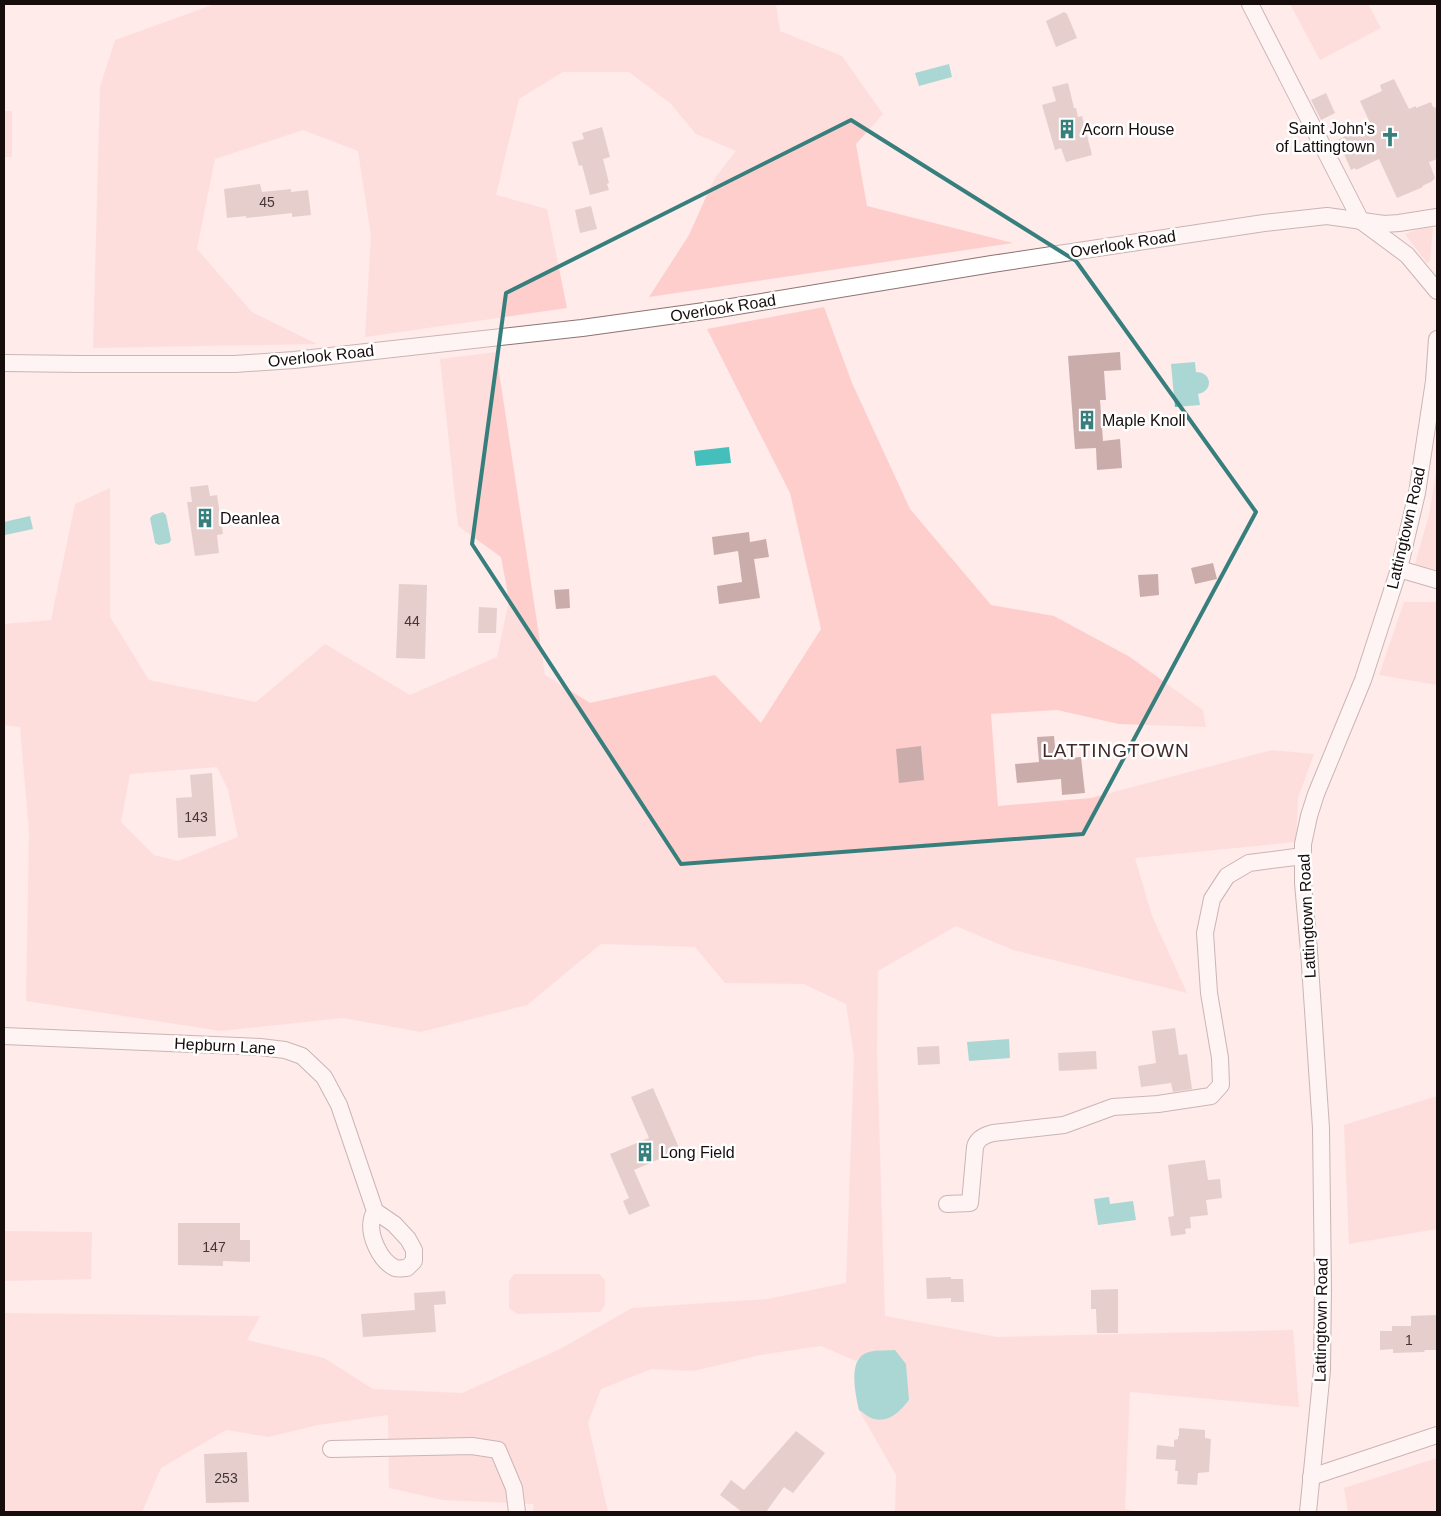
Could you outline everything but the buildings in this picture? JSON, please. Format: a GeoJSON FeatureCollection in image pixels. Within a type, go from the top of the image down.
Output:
{"type":"FeatureCollection","features":[{"type":"Feature","properties":{"kind":"street"},"geometry":{"type":"LineString","coordinates":[[1250,4],[1361,221],[1407,255],[1437,291]]}},
{"type":"Feature","properties":{"kind":"street","name":"Overlook Road"},"geometry":{"type":"LineString","coordinates":[[4,363],[235,364],[294,360],[582,328],[719,309],[992,264],[1264,223],[1327,216],[1384,224],[1437,217]]}},
{"type":"Feature","properties":{"kind":"street","name":"Lattingtown Road"},"geometry":{"type":"LineString","coordinates":[[1308,1512],[1322,1370],[1322,1222],[1321,1128],[1303,883],[1303,844],[1316,794],[1363,680],[1399,569],[1417,494],[1434,381],[1437,339]]}},
{"type":"Feature","properties":{"kind":"street"},"geometry":{"type":"LineString","coordinates":[[1399,569],[1437,580]]}},
{"type":"Feature","properties":{"kind":"street"},"geometry":{"type":"LineString","coordinates":[[947,1204],[970,1203],[976,1142],[986,1135],[1064,1125],[1113,1107],[1158,1104],[1211,1096],[1222,1085],[1220,1058],[1209,993],[1205,933],[1212,899],[1227,876],[1249,863],[1303,856]]}},
{"type":"Feature","properties":{"kind":"street","name":"Hepburn Lane"},"geometry":{"type":"LineString","coordinates":[[4,1036],[260,1047],[285,1050],[302,1056],[324,1078],[339,1105],[375,1211]]}},
{"type":"Feature","properties":{"kind":"street"},"geometry":{"type":"LineString","coordinates":[[1311,1477],[1437,1435]]}},
{"type":"Feature","properties":{"kind":"street"},"geometry":{"type":"LineString","coordinates":[[331,1448],[472,1446],[498,1450],[514,1488],[517,1512]]}},
{"type":"Feature","properties":{"kind":"highlighted area"},"geometry":{"type":"Polygon","coordinates":[[[851,120],[1076,261],[1256,512],[1083,834],[681,864],[472,544],[506,293],[851,120]]]}},
{"type":"Feature","properties":{"kind":"shaded area"},"geometry":{"type":"Polygon","coordinates":[[[215,4],[776,4],[780,31],[842,56],[883,114],[856,144],[867,206],[1013,243],[649,297],[689,235],[714,179],[736,151],[696,134],[670,103],[629,72],[563,72],[519,99],[496,195],[547,209],[567,308],[365,337],[371,236],[358,151],[303,130],[215,159],[197,249],[252,312],[317,344],[93,348],[100,87],[115,40],[215,4]]]}},
{"type":"Feature","properties":{"kind":"shaded area"},"geometry":{"type":"Polygon","coordinates":[[[1290,4],[1368,4],[1381,28],[1320,60],[1290,4]]]}},
{"type":"Feature","properties":{"kind":"shaded area"},"geometry":{"type":"Polygon","coordinates":[[[4,111],[12,111],[12,157],[4,157],[4,111]]]}},
{"type":"Feature","properties":{"kind":"shaded area"},"geometry":{"type":"Polygon","coordinates":[[[1430,225],[1433,228],[1430,261],[1427,263],[1405,234],[1430,225]]]}},
{"type":"Feature","properties":{"kind":"shaded area"},"geometry":{"type":"Polygon","coordinates":[[[824,307],[852,383],[910,509],[991,605],[1054,616],[1130,657],[1203,710],[1206,727],[1119,724],[1057,710],[991,714],[998,806],[1091,798],[1272,750],[1314,754],[1298,798],[1296,842],[1135,858],[1152,916],[1187,993],[1013,950],[956,926],[878,971],[877,1053],[885,1316],[997,1337],[1293,1330],[1299,1407],[1130,1392],[1125,1509],[1139,1512],[895,1512],[896,1475],[859,1410],[874,1419],[895,1350],[865,1354],[856,1361],[821,1346],[760,1355],[694,1371],[651,1369],[601,1389],[588,1423],[608,1512],[533,1512],[534,1504],[443,1500],[389,1488],[388,1415],[318,1425],[269,1437],[226,1430],[161,1468],[142,1512],[4,1512],[4,1313],[260,1316],[247,1340],[324,1358],[373,1389],[462,1393],[560,1349],[632,1308],[767,1299],[846,1283],[854,1056],[846,1004],[804,984],[725,983],[695,947],[601,944],[527,1005],[421,1032],[343,1018],[221,1031],[26,1001],[29,832],[20,727],[4,725],[4,624],[51,620],[75,504],[110,488],[110,617],[149,680],[256,702],[325,644],[410,695],[497,657],[509,600],[501,557],[458,526],[440,359],[496,352],[545,675],[590,703],[715,675],[761,723],[821,629],[790,493],[707,329],[824,307]],[[217,767],[130,774],[121,822],[154,855],[178,861],[238,837],[228,790],[217,767]]]}},
{"type":"Feature","properties":{"kind":"shaded area"},"geometry":{"type":"Polygon","coordinates":[[[1437,467],[1437,570],[1415,564],[1429,515],[1437,467]]]}},
{"type":"Feature","properties":{"kind":"shaded area"},"geometry":{"type":"Polygon","coordinates":[[[1404,602],[1437,602],[1437,685],[1379,675],[1404,602]]]}},
{"type":"Feature","properties":{"kind":"shaded area"},"geometry":{"type":"Polygon","coordinates":[[[1437,1096],[1437,1229],[1349,1244],[1344,1125],[1437,1096]]]}},
{"type":"Feature","properties":{"kind":"shaded area"},"geometry":{"type":"Polygon","coordinates":[[[4,1231],[92,1232],[91,1279],[4,1281],[4,1231]]]}},
{"type":"Feature","properties":{"kind":"shaded area"},"geometry":{"type":"Polygon","coordinates":[[[514,1274],[599,1274],[605,1280],[605,1305],[600,1312],[517,1314],[509,1308],[509,1281],[514,1274]]]}},
{"type":"Feature","properties":{"kind":"shaded area"},"geometry":{"type":"Polygon","coordinates":[[[1437,1458],[1437,1510],[1427,1512],[1348,1512],[1344,1488],[1437,1458]]]}},
{"type":"Feature","properties":{"kind":"water"},"geometry":{"type":"Polygon","coordinates":[[[949,64],[952,77],[919,86],[915,73],[949,64]]]}},
{"type":"Feature","properties":{"kind":"water"},"geometry":{"type":"Polygon","coordinates":[[[1195,362],[1196,372],[1208,378],[1209,386],[1198,394],[1200,405],[1175,407],[1171,364],[1195,362]]]}},
{"type":"Feature","properties":{"kind":"water"},"geometry":{"type":"Polygon","coordinates":[[[729,447],[731,463],[696,466],[694,451],[729,447]]]}},
{"type":"Feature","properties":{"kind":"water"},"geometry":{"type":"Polygon","coordinates":[[[163,512],[166,515],[171,540],[169,543],[159,545],[155,543],[150,518],[163,512]]]}},
{"type":"Feature","properties":{"kind":"water"},"geometry":{"type":"Polygon","coordinates":[[[30,516],[33,529],[5,535],[4,522],[30,516]]]}},
{"type":"Feature","properties":{"kind":"water"},"geometry":{"type":"Polygon","coordinates":[[[1009,1039],[1010,1058],[969,1061],[967,1042],[1009,1039]]]}},
{"type":"Feature","properties":{"kind":"water"},"geometry":{"type":"Polygon","coordinates":[[[1109,1197],[1110,1204],[1133,1201],[1136,1220],[1098,1225],[1094,1199],[1109,1197]]]}},
{"type":"Feature","properties":{"kind":"water"},"geometry":{"type":"Polygon","coordinates":[[[895,1350],[906,1364],[909,1400],[899,1411],[890,1417],[880,1420],[868,1417],[859,1410],[856,1397],[854,1380],[856,1365],[859,1358],[867,1352],[895,1350]]]}},
{"type":"Feature","properties":{"kind":"place","name":"Acorn House"},"geometry":{"type":"Point","coordinates":[1067,129]}},
{"type":"Feature","properties":{"kind":"place","name":"Saint John's of Lattingtown"},"geometry":{"type":"Point","coordinates":[1390,137]}},
{"type":"Feature","properties":{"kind":"place","name":"Maple Knoll"},"geometry":{"type":"Point","coordinates":[1087,420]}},
{"type":"Feature","properties":{"kind":"place","name":"Deanlea"},"geometry":{"type":"Point","coordinates":[205,518]}},
{"type":"Feature","properties":{"kind":"place","name":"Long Field"},"geometry":{"type":"Point","coordinates":[645,1152]}},
{"type":"Feature","properties":{"kind":"district","name":"LATTINGTOWN"},"geometry":{"type":"Point","coordinates":[1116,750]}}]}
